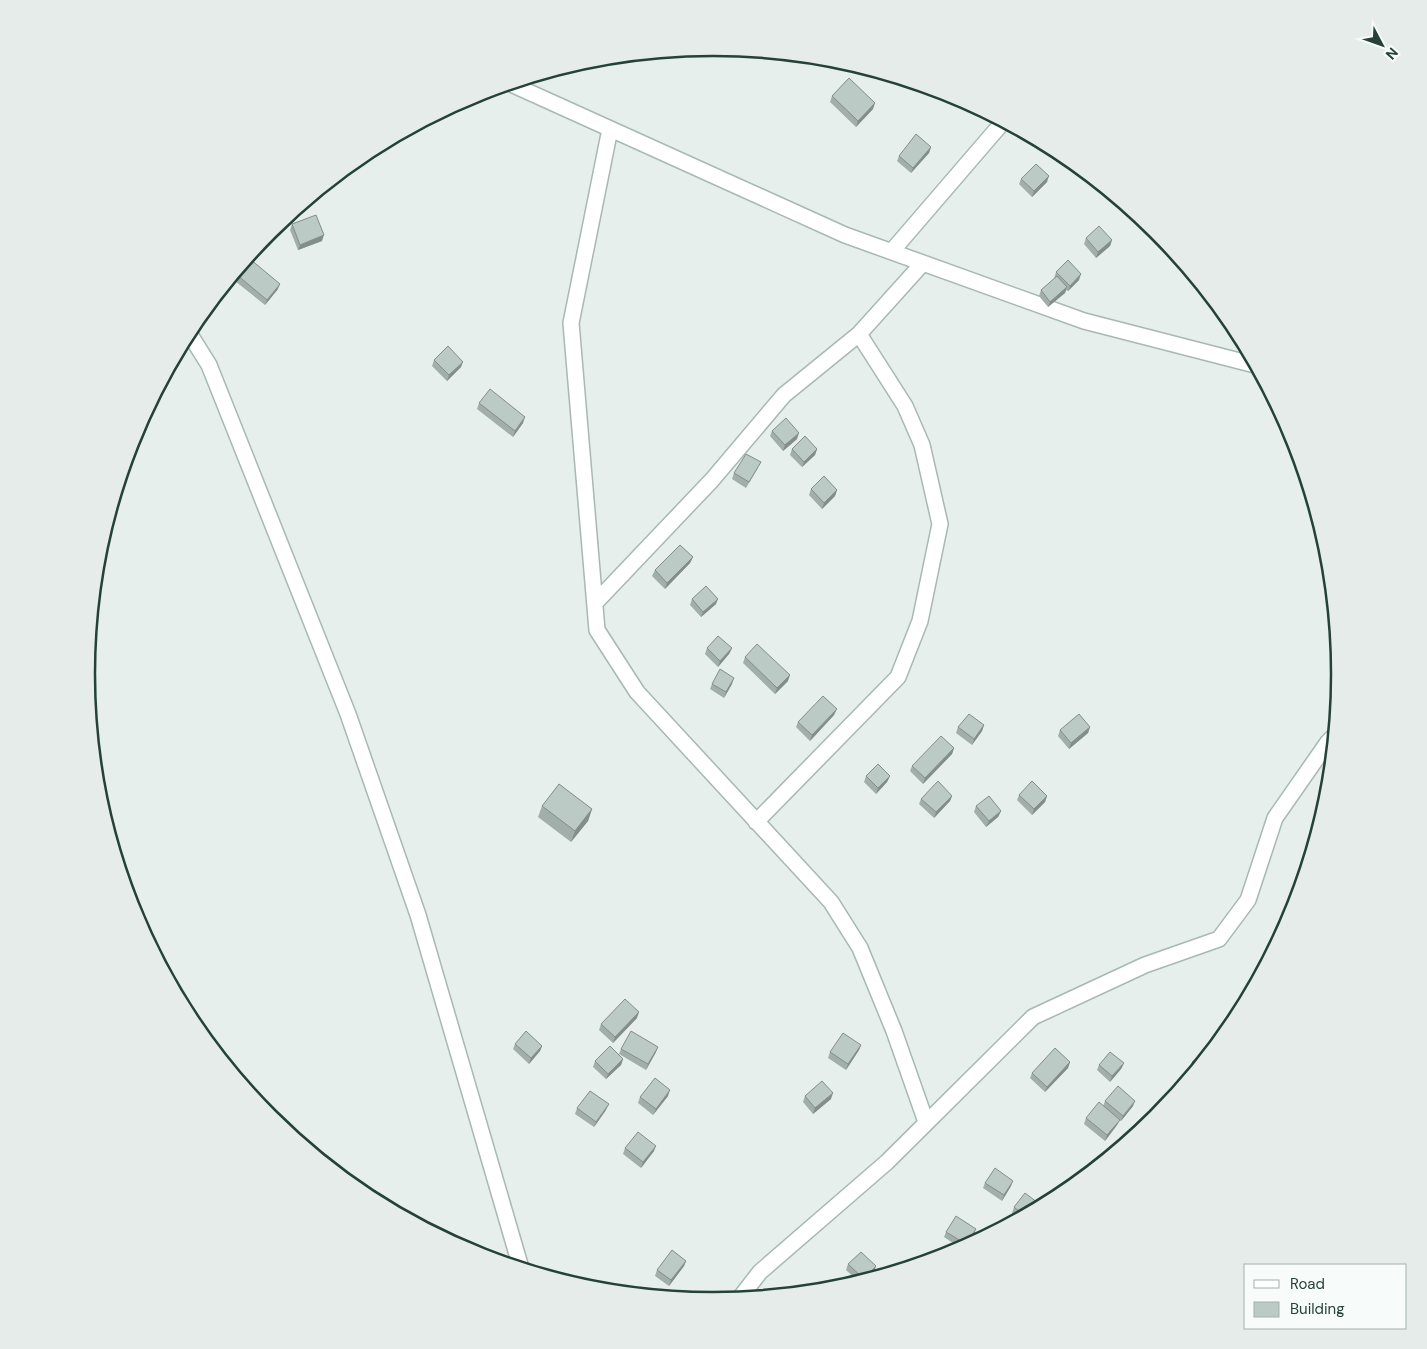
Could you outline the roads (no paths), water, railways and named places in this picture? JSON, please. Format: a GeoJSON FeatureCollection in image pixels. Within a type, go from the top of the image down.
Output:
{"type":"FeatureCollection","features":[{"type":"Feature","properties":{"kind":"street"},"geometry":{"type":"LineString","coordinates":[[519,88],[845,235],[1084,321],[1248,363]]}},
{"type":"Feature","properties":{"kind":"street"},"geometry":{"type":"LineString","coordinates":[[892,252],[999,126]]}},
{"type":"Feature","properties":{"kind":"street"},"geometry":{"type":"LineString","coordinates":[[610,128],[572,323],[597,630],[637,692],[831,902],[860,948],[894,1031],[926,1122]]}},
{"type":"Feature","properties":{"kind":"street"},"geometry":{"type":"LineString","coordinates":[[595,603],[712,480],[784,395],[859,334],[923,263]]}},
{"type":"Feature","properties":{"kind":"street"},"geometry":{"type":"LineString","coordinates":[[756,822],[898,677],[920,620],[940,524],[922,445],[905,406],[859,334]]}},
{"type":"Feature","properties":{"kind":"street"},"geometry":{"type":"LineString","coordinates":[[193,340],[209,365],[352,723],[418,915],[519,1261]]}},
{"type":"Feature","properties":{"kind":"street"},"geometry":{"type":"LineString","coordinates":[[745,1291],[760,1272],[887,1162],[1033,1017],[1145,965],[1219,938],[1248,900],[1275,818],[1327,743]]}}]}
